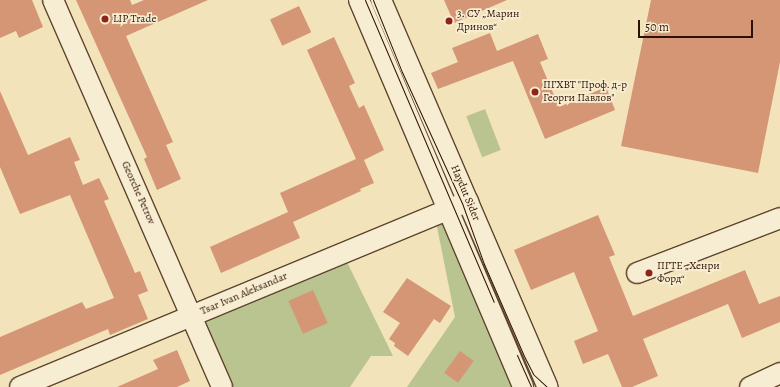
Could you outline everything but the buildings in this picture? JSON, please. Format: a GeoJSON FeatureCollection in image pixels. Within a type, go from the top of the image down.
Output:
{"type":"FeatureCollection","features":[{"type":"Feature","properties":{"kind":"street","name":"Georche Petrov"},"geometry":{"type":"LineString","coordinates":[[53,0],[222,387]]}},
{"type":"Feature","properties":{"kind":"street","name":"Haydut Sider"},"geometry":{"type":"LineString","coordinates":[[359,0],[523,387]]}},
{"type":"Feature","properties":{"kind":"street","name":"Haydut Sider"},"geometry":{"type":"LineString","coordinates":[[381,0],[548,387]]}},
{"type":"Feature","properties":{"kind":"street","name":"Tsar Ivan Aleksandar"},"geometry":{"type":"LineString","coordinates":[[20,387],[61,379],[191,315],[468,201]]}},
{"type":"Feature","properties":{"kind":"street"},"geometry":{"type":"LineString","coordinates":[[637,274],[780,218]]}},
{"type":"Feature","properties":{"kind":"street"},"geometry":{"type":"LineString","coordinates":[[750,387],[780,373]]}},
{"type":"Feature","properties":{"kind":"green space"},"geometry":{"type":"Polygon","coordinates":[[[485,109],[501,150],[482,157],[466,116],[485,109]]]}},
{"type":"Feature","properties":{"kind":"green space"},"geometry":{"type":"Polygon","coordinates":[[[445,217],[518,387],[407,387],[455,317],[436,222],[445,217]]]}},
{"type":"Feature","properties":{"kind":"green space"},"geometry":{"type":"Polygon","coordinates":[[[345,258],[393,356],[371,356],[350,387],[230,387],[198,319],[345,258]]]}},
{"type":"Feature","properties":{"kind":"tram line"},"geometry":{"type":"LineString","coordinates":[[365,0],[494,302]]}},
{"type":"Feature","properties":{"kind":"tram line"},"geometry":{"type":"LineString","coordinates":[[373,0],[402,72],[462,203],[484,264],[524,356],[533,374],[547,387]]}},
{"type":"Feature","properties":{"kind":"tram line"},"geometry":{"type":"LineString","coordinates":[[517,355],[531,387]]}},
{"type":"Feature","properties":{"kind":"place","name":"LIP Trade"},"geometry":{"type":"Point","coordinates":[105,19]}},
{"type":"Feature","properties":{"kind":"place","name":"3. СУ „Марин Дринов“"},"geometry":{"type":"Point","coordinates":[449,21]}},
{"type":"Feature","properties":{"kind":"place","name":"ПГХВТ \"Проф. д-р Георги Павлов\""},"geometry":{"type":"Point","coordinates":[535,92]}},
{"type":"Feature","properties":{"kind":"place","name":"ПГТЕ „Хенри Форд“"},"geometry":{"type":"Point","coordinates":[649,273]}}]}
